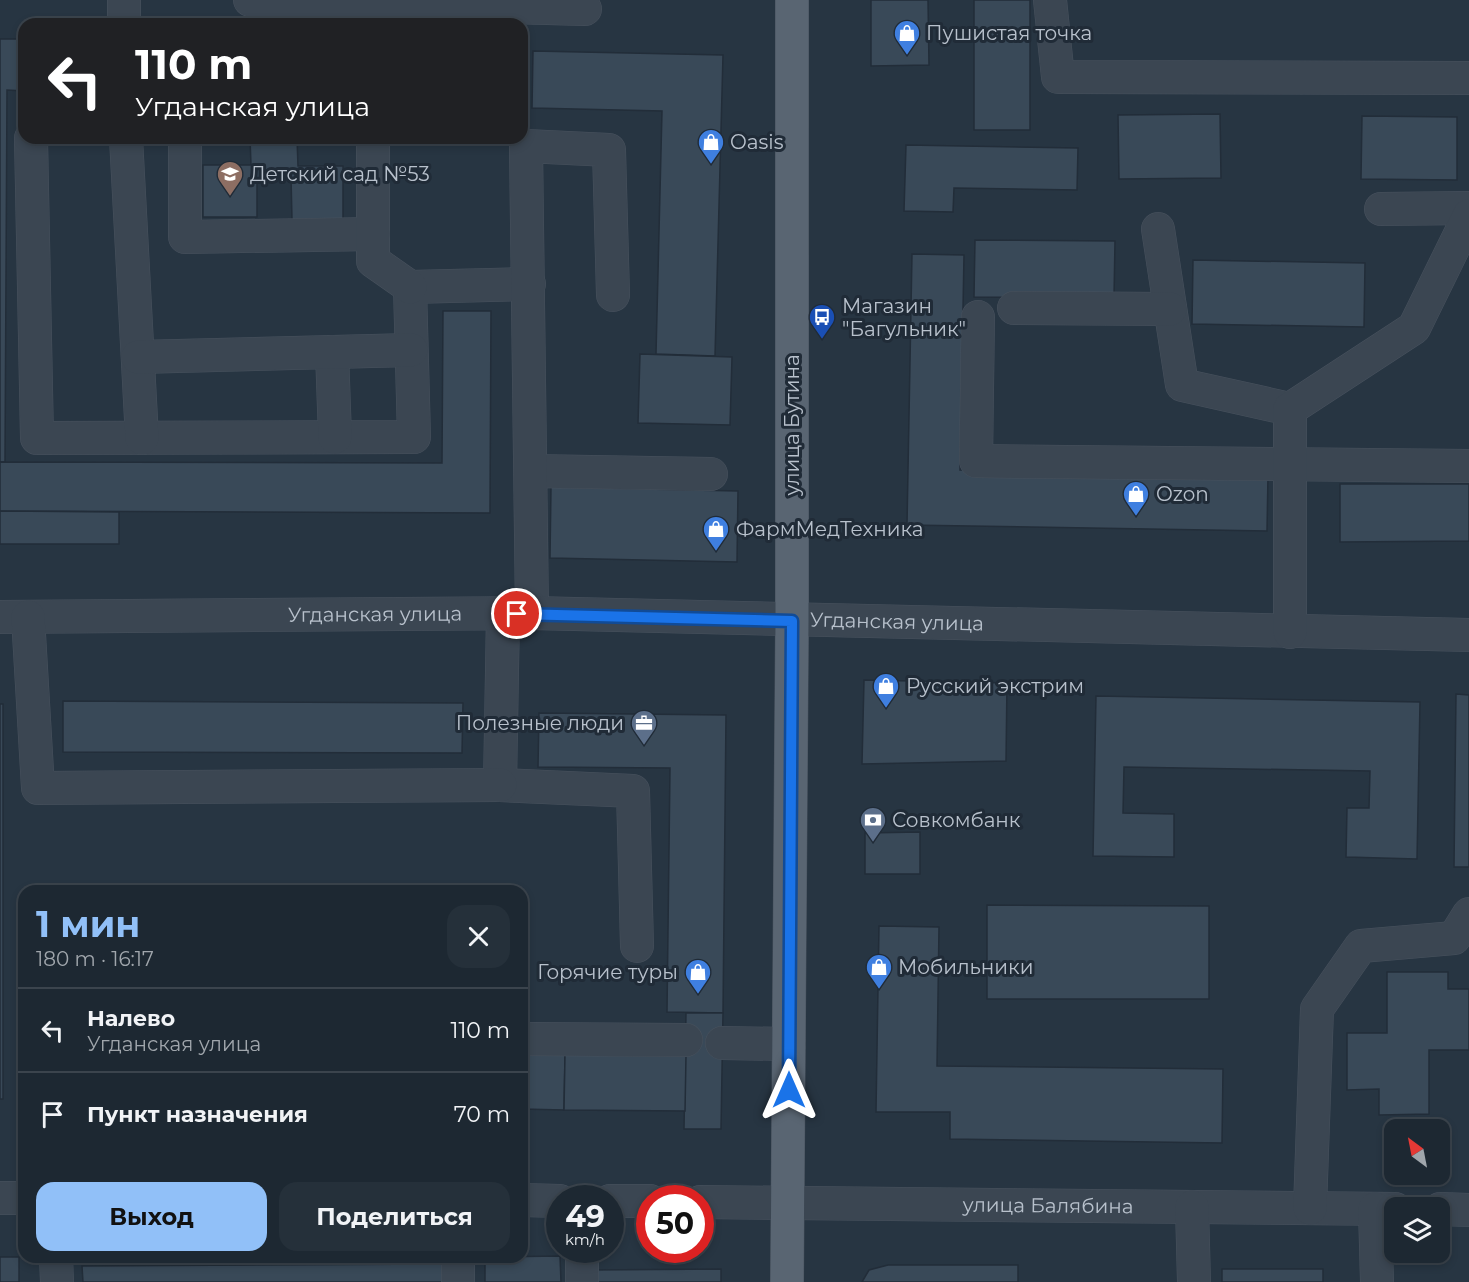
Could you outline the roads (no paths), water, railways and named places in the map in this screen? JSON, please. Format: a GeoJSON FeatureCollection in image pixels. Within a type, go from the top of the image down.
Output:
{"type":"FeatureCollection","features":[{"type":"Feature","properties":{"kind":"main road","name":"улица Бутина"},"geometry":{"type":"LineString","coordinates":[[787,1282],[792,621],[792,0]]}},
{"type":"Feature","properties":{"kind":"street"},"geometry":{"type":"LineString","coordinates":[[124,0],[124,18]]}},
{"type":"Feature","properties":{"kind":"street"},"geometry":{"type":"LineString","coordinates":[[250,0],[570,6]]}},
{"type":"Feature","properties":{"kind":"street"},"geometry":{"type":"LineString","coordinates":[[1050,0],[1058,77],[1469,78]]}},
{"type":"Feature","properties":{"kind":"street"},"geometry":{"type":"LineString","coordinates":[[30,144],[37,438],[414,436],[410,287]]}},
{"type":"Feature","properties":{"kind":"street"},"geometry":{"type":"LineString","coordinates":[[126,144],[142,438]]}},
{"type":"Feature","properties":{"kind":"street"},"geometry":{"type":"LineString","coordinates":[[185,144],[185,237],[373,234]]}},
{"type":"Feature","properties":{"kind":"street"},"geometry":{"type":"LineString","coordinates":[[373,144],[373,261],[410,287],[529,284]]}},
{"type":"Feature","properties":{"kind":"street"},"geometry":{"type":"LineString","coordinates":[[500,785],[531,471],[526,147],[609,150],[613,295]]}},
{"type":"Feature","properties":{"kind":"street"},"geometry":{"type":"LineString","coordinates":[[1381,209],[1469,207]]}},
{"type":"Feature","properties":{"kind":"street"},"geometry":{"type":"LineString","coordinates":[[1158,229],[1182,385],[1290,409],[1414,328],[1469,216]]}},
{"type":"Feature","properties":{"kind":"street"},"geometry":{"type":"LineString","coordinates":[[1014,308],[1170,309]]}},
{"type":"Feature","properties":{"kind":"street"},"geometry":{"type":"LineString","coordinates":[[978,317],[976,461],[1469,466]]}},
{"type":"Feature","properties":{"kind":"street"},"geometry":{"type":"LineString","coordinates":[[138,357],[411,350]]}},
{"type":"Feature","properties":{"kind":"street"},"geometry":{"type":"LineString","coordinates":[[332,352],[335,437]]}},
{"type":"Feature","properties":{"kind":"street"},"geometry":{"type":"LineString","coordinates":[[1290,409],[1290,632]]}},
{"type":"Feature","properties":{"kind":"street"},"geometry":{"type":"LineString","coordinates":[[531,471],[711,474]]}},
{"type":"Feature","properties":{"kind":"street","name":"Угданская улица"},"geometry":{"type":"LineString","coordinates":[[14,617],[517,614],[1469,635]]}},
{"type":"Feature","properties":{"kind":"street"},"geometry":{"type":"LineString","coordinates":[[14,617],[38,788],[500,785],[633,791],[637,946]]}},
{"type":"Feature","properties":{"kind":"street"},"geometry":{"type":"LineString","coordinates":[[1310,1208],[1317,1009],[1361,946],[1454,938],[1469,914]]}},
{"type":"Feature","properties":{"kind":"street"},"geometry":{"type":"LineString","coordinates":[[528,1039],[686,1040]]}},
{"type":"Feature","properties":{"kind":"street"},"geometry":{"type":"LineString","coordinates":[[722,1043],[789,1044]]}},
{"type":"Feature","properties":{"kind":"street"},"geometry":{"type":"LineString","coordinates":[[0,1198],[18,1198]]}},
{"type":"Feature","properties":{"kind":"street"},"geometry":{"type":"LineString","coordinates":[[528,1200],[546,1201]]}},
{"type":"Feature","properties":{"kind":"street","name":"улица Балябина"},"geometry":{"type":"LineString","coordinates":[[714,1202],[1384,1209]]}},
{"type":"Feature","properties":{"kind":"street"},"geometry":{"type":"LineString","coordinates":[[1192,1207],[1194,1282]]}},
{"type":"Feature","properties":{"kind":"street"},"geometry":{"type":"LineString","coordinates":[[1450,1209],[1469,1210]]}},
{"type":"Feature","properties":{"kind":"street"},"geometry":{"type":"LineString","coordinates":[[1377,1282],[1384,1218]]}},
{"type":"Feature","properties":{"kind":"street"},"geometry":{"type":"LineString","coordinates":[[56,1263],[57,1282]]}},
{"type":"Feature","properties":{"kind":"street"},"geometry":{"type":"LineString","coordinates":[[458,1263],[458,1282]]}},
{"type":"Feature","properties":{"kind":"street"},"geometry":{"type":"LineString","coordinates":[[582,1263],[582,1282]]}},
{"type":"Feature","properties":{"kind":"place","name":"Пушистая точка"},"geometry":{"type":"Point","coordinates":[907,56]}},
{"type":"Feature","properties":{"kind":"place","name":"Oasis"},"geometry":{"type":"Point","coordinates":[711,165]}},
{"type":"Feature","properties":{"kind":"place","name":"Детский сад №53"},"geometry":{"type":"Point","coordinates":[230,197]}},
{"type":"Feature","properties":{"kind":"place","name":"Магазин \"Багульник\""},"geometry":{"type":"Point","coordinates":[822,340]}},
{"type":"Feature","properties":{"kind":"place","name":"Ozon"},"geometry":{"type":"Point","coordinates":[1136,517]}},
{"type":"Feature","properties":{"kind":"place","name":"ФармМедТехника"},"geometry":{"type":"Point","coordinates":[716,552]}},
{"type":"Feature","properties":{"kind":"place","name":"Русский экстрим"},"geometry":{"type":"Point","coordinates":[886,709]}},
{"type":"Feature","properties":{"kind":"place","name":"Полезные люди"},"geometry":{"type":"Point","coordinates":[644,746]}},
{"type":"Feature","properties":{"kind":"place","name":"Совкомбанк"},"geometry":{"type":"Point","coordinates":[873,843]}},
{"type":"Feature","properties":{"kind":"place","name":"Мобильники"},"geometry":{"type":"Point","coordinates":[879,990]}},
{"type":"Feature","properties":{"kind":"place","name":"Горячие туры"},"geometry":{"type":"Point","coordinates":[698,995]}}]}
